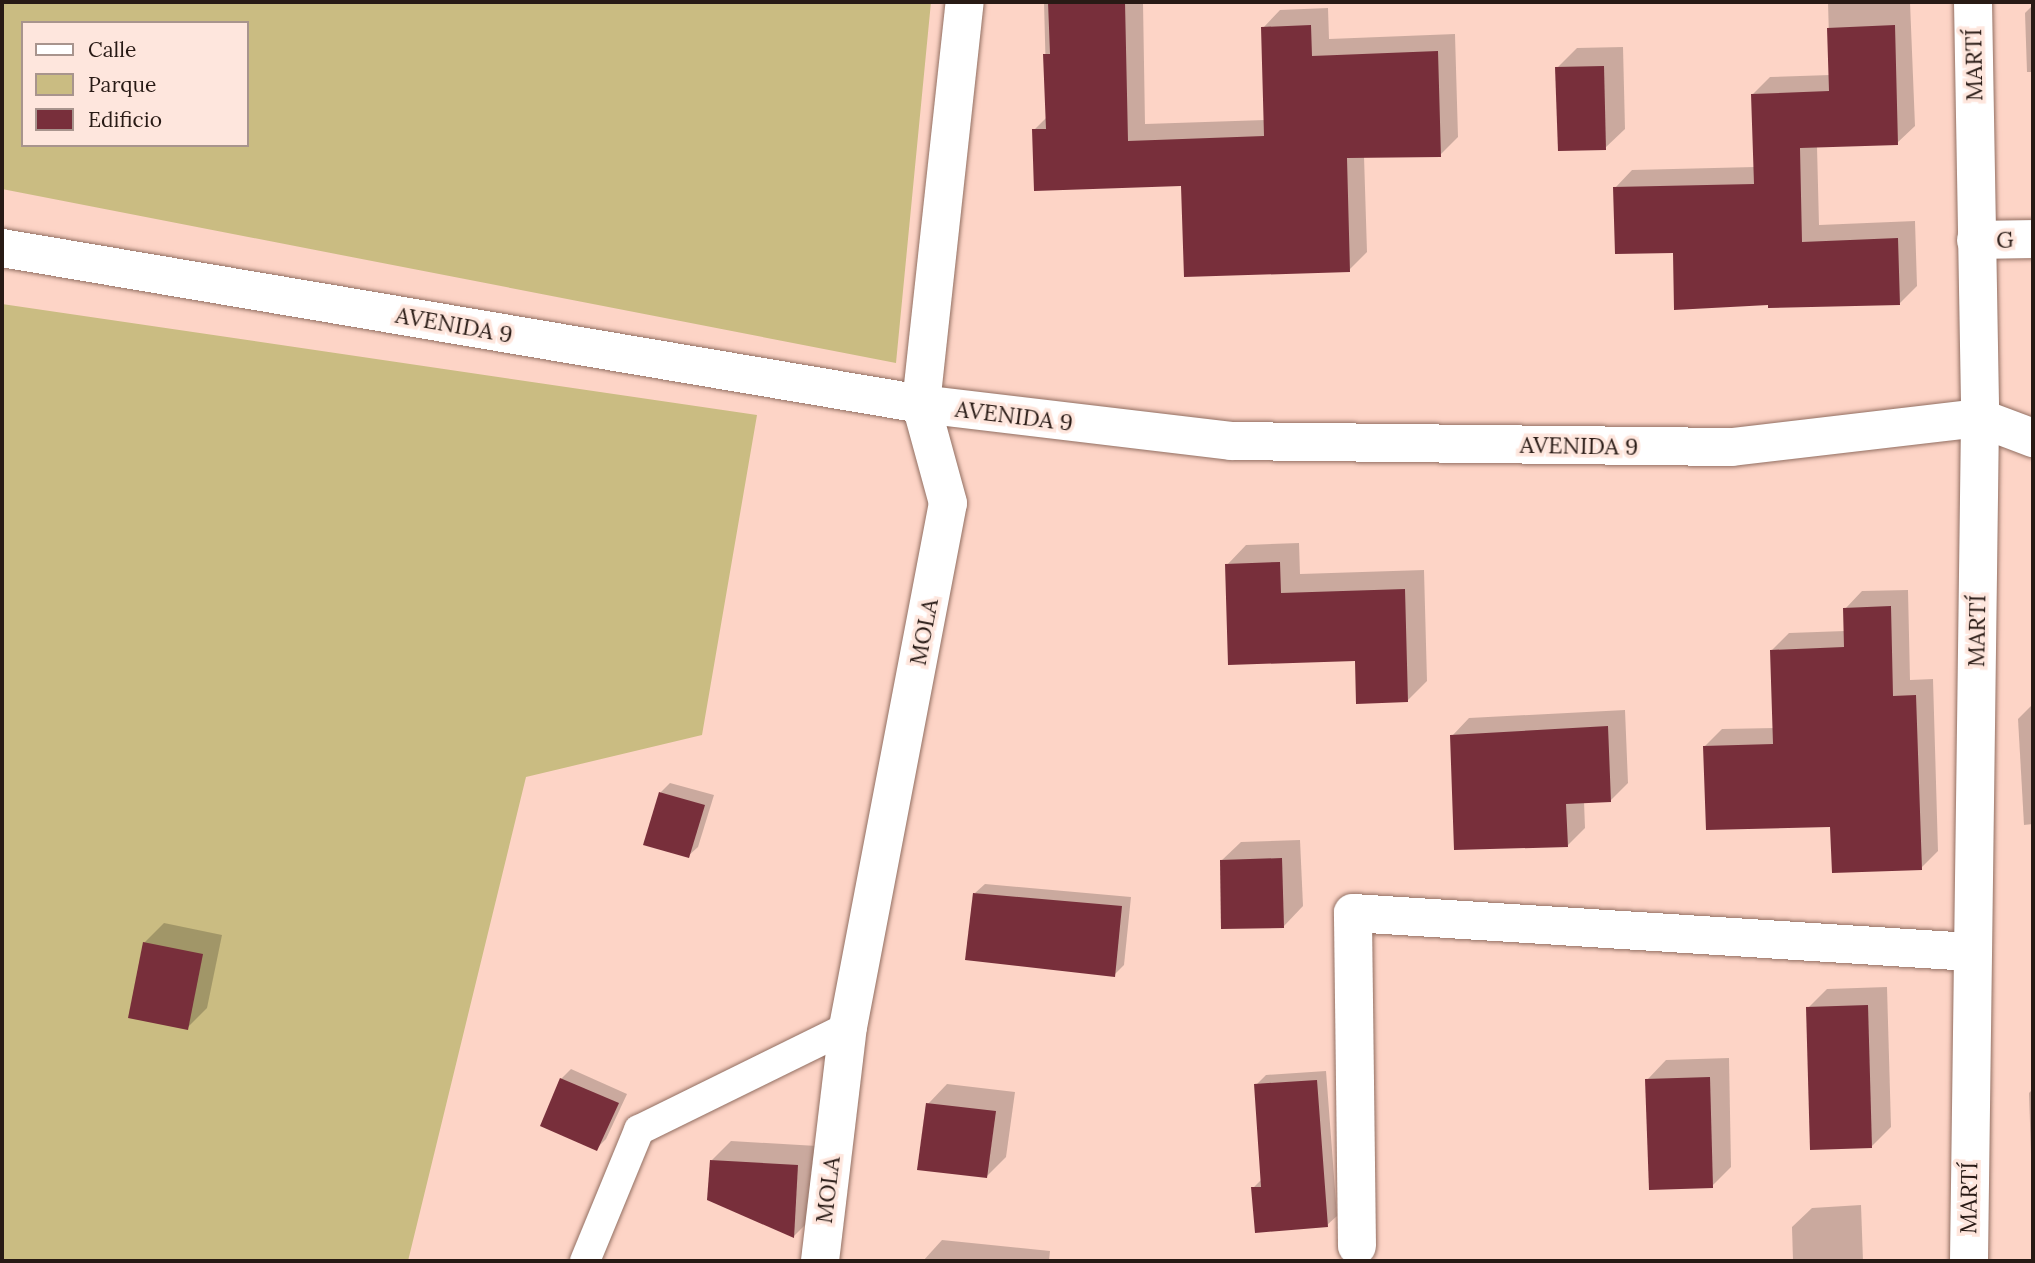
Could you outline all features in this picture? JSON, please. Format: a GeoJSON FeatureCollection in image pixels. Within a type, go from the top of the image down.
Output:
{"type":"FeatureCollection","features":[{"type":"Feature","properties":{"kind":"street","name":"MOLA"},"geometry":{"type":"LineString","coordinates":[[820,1261],[848,1027],[948,503],[921,404],[965,2]]}},
{"type":"Feature","properties":{"kind":"street","name":"MARTÍ"},"geometry":{"type":"LineString","coordinates":[[1969,1261],[1980,418],[1973,2]]}},
{"type":"Feature","properties":{"kind":"street","name":"G"},"geometry":{"type":"LineString","coordinates":[[1976,240],[2033,239]]}},
{"type":"Feature","properties":{"kind":"street","name":"AVENIDA 9"},"geometry":{"type":"LineString","coordinates":[[2,248],[921,404],[1231,441],[1732,447],[1980,418],[2033,438]]}},
{"type":"Feature","properties":{"kind":"street"},"geometry":{"type":"LineString","coordinates":[[1357,1246],[1353,913],[1972,952]]}},
{"type":"Feature","properties":{"kind":"lane"},"geometry":{"type":"LineString","coordinates":[[585,1261],[639,1130],[848,1027]]}},
{"type":"Feature","properties":{"kind":"green space"},"geometry":{"type":"Polygon","coordinates":[[[2,2],[931,2],[896,363],[2,189],[2,2]]]}},
{"type":"Feature","properties":{"kind":"green space"},"geometry":{"type":"Polygon","coordinates":[[[2,304],[757,415],[702,735],[526,777],[408,1261],[2,1261],[2,304]]]}},
{"type":"Feature","properties":{"kind":"building"},"geometry":{"type":"Polygon","coordinates":[[[1048,2],[1125,2],[1128,141],[1264,136],[1261,27],[1311,25],[1312,56],[1438,51],[1441,157],[1347,158],[1350,272],[1184,277],[1181,186],[1034,191],[1032,129],[1046,129],[1043,54],[1050,54],[1048,2]]]}},
{"type":"Feature","properties":{"kind":"building"},"geometry":{"type":"Polygon","coordinates":[[[1895,25],[1898,145],[1800,148],[1802,242],[1898,238],[1900,305],[1768,308],[1768,305],[1674,310],[1673,253],[1615,254],[1613,187],[1754,184],[1751,94],[1829,91],[1827,28],[1895,25]]]}},
{"type":"Feature","properties":{"kind":"building"},"geometry":{"type":"Polygon","coordinates":[[[1604,66],[1606,150],[1558,151],[1555,67],[1604,66]]]}},
{"type":"Feature","properties":{"kind":"building"},"geometry":{"type":"Polygon","coordinates":[[[1280,562],[1281,593],[1405,589],[1408,702],[1356,704],[1355,661],[1228,665],[1225,564],[1280,562]]]}},
{"type":"Feature","properties":{"kind":"building"},"geometry":{"type":"Polygon","coordinates":[[[1891,606],[1893,696],[1916,695],[1922,870],[1832,873],[1830,827],[1706,830],[1703,746],[1773,744],[1770,650],[1844,647],[1843,608],[1891,606]]]}},
{"type":"Feature","properties":{"kind":"building"},"geometry":{"type":"Polygon","coordinates":[[[1608,726],[1611,802],[1566,804],[1568,847],[1454,850],[1450,735],[1608,726]]]}},
{"type":"Feature","properties":{"kind":"building"},"geometry":{"type":"Polygon","coordinates":[[[659,792],[705,805],[689,858],[643,845],[659,792]]]}},
{"type":"Feature","properties":{"kind":"building"},"geometry":{"type":"Polygon","coordinates":[[[1282,858],[1284,928],[1221,929],[1220,860],[1282,858]]]}},
{"type":"Feature","properties":{"kind":"building"},"geometry":{"type":"Polygon","coordinates":[[[973,893],[1122,906],[1115,977],[965,960],[973,893]]]}},
{"type":"Feature","properties":{"kind":"building"},"geometry":{"type":"Polygon","coordinates":[[[143,942],[203,954],[188,1030],[128,1018],[143,942]]]}},
{"type":"Feature","properties":{"kind":"building"},"geometry":{"type":"Polygon","coordinates":[[[1868,1005],[1872,1148],[1810,1150],[1806,1007],[1868,1005]]]}},
{"type":"Feature","properties":{"kind":"building"},"geometry":{"type":"Polygon","coordinates":[[[1710,1077],[1713,1188],[1649,1190],[1645,1079],[1710,1077]]]}},
{"type":"Feature","properties":{"kind":"building"},"geometry":{"type":"Polygon","coordinates":[[[560,1078],[619,1103],[597,1151],[540,1126],[560,1078]]]}},
{"type":"Feature","properties":{"kind":"building"},"geometry":{"type":"Polygon","coordinates":[[[1317,1080],[1328,1227],[1255,1233],[1251,1187],[1261,1187],[1254,1084],[1317,1080]]]}},
{"type":"Feature","properties":{"kind":"building"},"geometry":{"type":"Polygon","coordinates":[[[926,1103],[996,1111],[987,1178],[917,1170],[926,1103]]]}},
{"type":"Feature","properties":{"kind":"building"},"geometry":{"type":"Polygon","coordinates":[[[710,1160],[798,1165],[794,1238],[707,1200],[710,1160]]]}}]}
